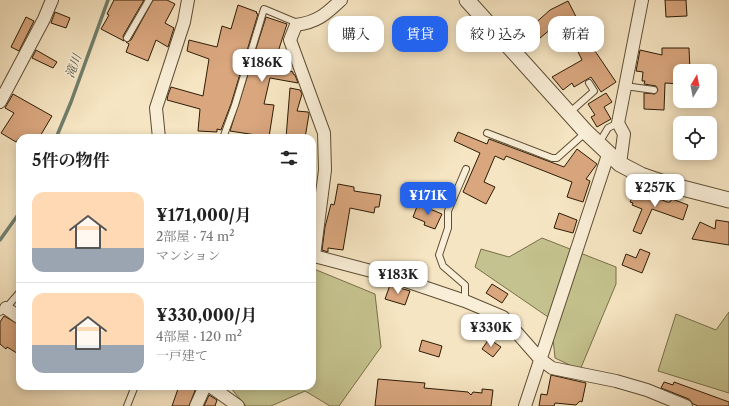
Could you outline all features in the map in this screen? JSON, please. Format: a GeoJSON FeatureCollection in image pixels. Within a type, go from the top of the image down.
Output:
{"type":"FeatureCollection","features":[{"type":"Feature","properties":{"kind":"street"},"geometry":{"type":"LineString","coordinates":[[0,102],[44,19],[52,0]]}},
{"type":"Feature","properties":{"kind":"street"},"geometry":{"type":"LineString","coordinates":[[159,134],[156,108],[184,22],[188,0]]}},
{"type":"Feature","properties":{"kind":"street"},"geometry":{"type":"LineString","coordinates":[[316,240],[325,170],[324,133],[290,40],[296,26],[310,23],[319,19],[341,0]]}},
{"type":"Feature","properties":{"kind":"street"},"geometry":{"type":"LineString","coordinates":[[467,0],[479,6],[569,113],[603,150],[620,164],[642,175],[667,184],[729,200]]}},
{"type":"Feature","properties":{"kind":"street"},"geometry":{"type":"LineString","coordinates":[[620,164],[624,134],[618,123],[642,0]]}},
{"type":"Feature","properties":{"kind":"street"},"geometry":{"type":"LineString","coordinates":[[525,406],[603,150]]}},
{"type":"Feature","properties":{"kind":"street"},"geometry":{"type":"LineString","coordinates":[[316,257],[394,277],[465,301],[503,317],[540,359],[552,368],[647,390],[686,406]]}},
{"type":"Feature","properties":{"kind":"street"},"geometry":{"type":"LineString","coordinates":[[3,310],[16,316]]}},
{"type":"Feature","properties":{"kind":"street"},"geometry":{"type":"LineString","coordinates":[[196,406],[203,390]]}},
{"type":"Feature","properties":{"kind":"street"},"geometry":{"type":"LineString","coordinates":[[216,390],[238,406]]}},
{"type":"Feature","properties":{"kind":"lane"},"geometry":{"type":"LineString","coordinates":[[127,38],[149,0]]}},
{"type":"Feature","properties":{"kind":"lane"},"geometry":{"type":"LineString","coordinates":[[224,134],[235,105],[264,9],[295,22],[296,26]]}},
{"type":"Feature","properties":{"kind":"lane"},"geometry":{"type":"LineString","coordinates":[[569,113],[594,91],[590,83]]}},
{"type":"Feature","properties":{"kind":"lane"},"geometry":{"type":"LineString","coordinates":[[626,86],[654,90]]}},
{"type":"Feature","properties":{"kind":"lane"},"geometry":{"type":"LineString","coordinates":[[603,150],[608,128],[618,123]]}},
{"type":"Feature","properties":{"kind":"lane"},"geometry":{"type":"LineString","coordinates":[[487,133],[552,158],[557,158],[586,132]]}},
{"type":"Feature","properties":{"kind":"lane"},"geometry":{"type":"LineString","coordinates":[[465,301],[465,285],[443,266],[439,255],[448,228],[448,210],[466,169]]}},
{"type":"Feature","properties":{"kind":"lane"},"geometry":{"type":"LineString","coordinates":[[3,310],[16,296]]}},
{"type":"Feature","properties":{"kind":"lane"},"geometry":{"type":"LineString","coordinates":[[127,406],[133,390]]}},
{"type":"Feature","properties":{"kind":"shaded area"},"geometry":{"type":"Polygon","coordinates":[[[542,238],[616,267],[616,284],[580,370],[555,358],[551,319],[475,267],[481,249],[509,257],[542,238]]]}},
{"type":"Feature","properties":{"kind":"shaded area"},"geometry":{"type":"Polygon","coordinates":[[[316,270],[375,294],[381,347],[339,406],[330,406],[305,391],[271,406],[246,406],[232,390],[316,390],[316,270]]]}},
{"type":"Feature","properties":{"kind":"shaded area"},"geometry":{"type":"Polygon","coordinates":[[[729,312],[729,393],[658,371],[676,314],[716,330],[729,312]]]}},
{"type":"Feature","properties":{"kind":"building"},"geometry":{"type":"Polygon","coordinates":[[[114,0],[144,0],[123,36],[124,41],[101,29],[109,15],[107,14],[114,0]]]}},
{"type":"Feature","properties":{"kind":"building"},"geometry":{"type":"Polygon","coordinates":[[[153,0],[167,0],[175,4],[165,23],[174,28],[168,47],[156,40],[148,61],[126,52],[129,44],[126,42],[131,40],[153,0]]]}},
{"type":"Feature","properties":{"kind":"building"},"geometry":{"type":"Polygon","coordinates":[[[665,0],[686,0],[687,16],[666,17],[665,0]]]}},
{"type":"Feature","properties":{"kind":"building"},"geometry":{"type":"Polygon","coordinates":[[[568,1],[576,16],[548,16],[548,31],[540,38],[540,19],[550,10],[568,1]]]}},
{"type":"Feature","properties":{"kind":"building"},"geometry":{"type":"Polygon","coordinates":[[[238,5],[257,12],[256,13],[258,14],[231,104],[221,130],[217,129],[217,132],[198,131],[200,109],[167,100],[168,95],[171,87],[203,96],[209,59],[187,51],[189,40],[217,47],[222,26],[231,29],[238,5]]]}},
{"type":"Feature","properties":{"kind":"building"},"geometry":{"type":"Polygon","coordinates":[[[55,12],[70,18],[66,28],[51,23],[55,12]]]}},
{"type":"Feature","properties":{"kind":"building"},"geometry":{"type":"Polygon","coordinates":[[[26,17],[34,21],[19,51],[11,47],[26,17]]]}},
{"type":"Feature","properties":{"kind":"building"},"geometry":{"type":"Polygon","coordinates":[[[266,17],[287,24],[276,58],[279,61],[277,66],[290,69],[290,71],[295,75],[298,83],[270,78],[264,104],[274,105],[269,134],[250,134],[230,131],[266,17]]]}},
{"type":"Feature","properties":{"kind":"building"},"geometry":{"type":"Polygon","coordinates":[[[662,48],[689,48],[690,64],[673,64],[673,84],[665,83],[664,110],[644,109],[644,93],[655,94],[658,90],[656,86],[644,84],[645,81],[642,81],[643,72],[636,71],[640,50],[662,55],[662,48]]]}},
{"type":"Feature","properties":{"kind":"building"},"geometry":{"type":"Polygon","coordinates":[[[36,50],[57,62],[53,68],[32,58],[36,50]]]}},
{"type":"Feature","properties":{"kind":"building"},"geometry":{"type":"Polygon","coordinates":[[[578,52],[596,52],[616,82],[601,92],[591,77],[574,87],[572,83],[563,90],[552,77],[582,60],[578,52]]]}},
{"type":"Feature","properties":{"kind":"building"},"geometry":{"type":"Polygon","coordinates":[[[290,88],[300,90],[302,94],[297,111],[308,112],[309,114],[306,134],[286,134],[290,88]]]}},
{"type":"Feature","properties":{"kind":"building"},"geometry":{"type":"Polygon","coordinates":[[[606,93],[612,102],[604,107],[611,119],[597,127],[591,117],[595,115],[588,104],[606,93]]]}},
{"type":"Feature","properties":{"kind":"building"},"geometry":{"type":"Polygon","coordinates":[[[13,94],[52,116],[41,134],[16,134],[16,142],[1,133],[14,113],[5,108],[13,94]]]}},
{"type":"Feature","properties":{"kind":"building"},"geometry":{"type":"Polygon","coordinates":[[[458,132],[487,144],[489,139],[564,167],[577,149],[597,164],[586,179],[590,181],[583,202],[567,197],[572,182],[506,156],[504,160],[495,156],[484,182],[495,187],[486,204],[463,192],[480,153],[454,141],[458,132]]]}},
{"type":"Feature","properties":{"kind":"building"},"geometry":{"type":"Polygon","coordinates":[[[338,184],[354,187],[354,191],[381,195],[379,207],[375,207],[374,213],[350,208],[343,250],[328,248],[328,252],[322,250],[325,227],[331,204],[334,205],[338,184]]]}},
{"type":"Feature","properties":{"kind":"building"},"geometry":{"type":"Polygon","coordinates":[[[636,189],[667,202],[670,202],[672,199],[688,205],[683,220],[652,209],[641,234],[633,231],[642,209],[632,205],[633,203],[630,202],[636,189]]]}},
{"type":"Feature","properties":{"kind":"building"},"geometry":{"type":"Polygon","coordinates":[[[418,204],[442,214],[435,229],[424,225],[425,222],[413,217],[418,204]]]}},
{"type":"Feature","properties":{"kind":"building"},"geometry":{"type":"Polygon","coordinates":[[[559,213],[577,220],[573,233],[554,228],[559,213]]]}},
{"type":"Feature","properties":{"kind":"building"},"geometry":{"type":"Polygon","coordinates":[[[716,220],[729,222],[729,245],[692,239],[700,222],[715,229],[716,220]]]}},
{"type":"Feature","properties":{"kind":"building"},"geometry":{"type":"Polygon","coordinates":[[[640,249],[650,253],[642,273],[622,265],[626,254],[636,258],[640,249]]]}},
{"type":"Feature","properties":{"kind":"building"},"geometry":{"type":"Polygon","coordinates":[[[492,284],[508,294],[502,303],[486,293],[492,284]]]}},
{"type":"Feature","properties":{"kind":"building"},"geometry":{"type":"Polygon","coordinates":[[[390,285],[410,291],[405,305],[385,299],[390,285]]]}},
{"type":"Feature","properties":{"kind":"building"},"geometry":{"type":"Polygon","coordinates":[[[4,316],[16,323],[16,353],[7,347],[6,349],[0,344],[0,322],[4,316]]]}},
{"type":"Feature","properties":{"kind":"building"},"geometry":{"type":"Polygon","coordinates":[[[489,339],[501,347],[493,357],[482,349],[489,339]]]}},
{"type":"Feature","properties":{"kind":"building"},"geometry":{"type":"Polygon","coordinates":[[[422,340],[442,346],[439,357],[419,351],[422,340]]]}},
{"type":"Feature","properties":{"kind":"building"},"geometry":{"type":"Polygon","coordinates":[[[551,375],[586,383],[582,402],[580,401],[576,405],[555,403],[554,406],[539,406],[541,394],[547,395],[551,375]]]}},
{"type":"Feature","properties":{"kind":"building"},"geometry":{"type":"Polygon","coordinates":[[[378,379],[425,383],[424,388],[468,392],[471,395],[473,392],[482,393],[482,389],[493,390],[491,406],[375,406],[378,379]]]}},
{"type":"Feature","properties":{"kind":"building"},"geometry":{"type":"Polygon","coordinates":[[[664,382],[673,385],[674,382],[729,402],[729,406],[698,406],[693,404],[689,399],[661,388],[664,382]]]}},
{"type":"Feature","properties":{"kind":"building"},"geometry":{"type":"Polygon","coordinates":[[[178,390],[195,390],[189,406],[172,406],[178,390]]]}},
{"type":"Feature","properties":{"kind":"building"},"geometry":{"type":"Polygon","coordinates":[[[209,395],[217,400],[215,406],[204,406],[209,395]]]}},
{"type":"Feature","properties":{"kind":"waterway","name":"滝川"},"geometry":{"type":"LineString","coordinates":[[58,134],[71,102],[108,0]]}},
{"type":"Feature","properties":{"kind":"waterway","name":"滝川"},"geometry":{"type":"LineString","coordinates":[[0,240],[16,218]]}}]}
